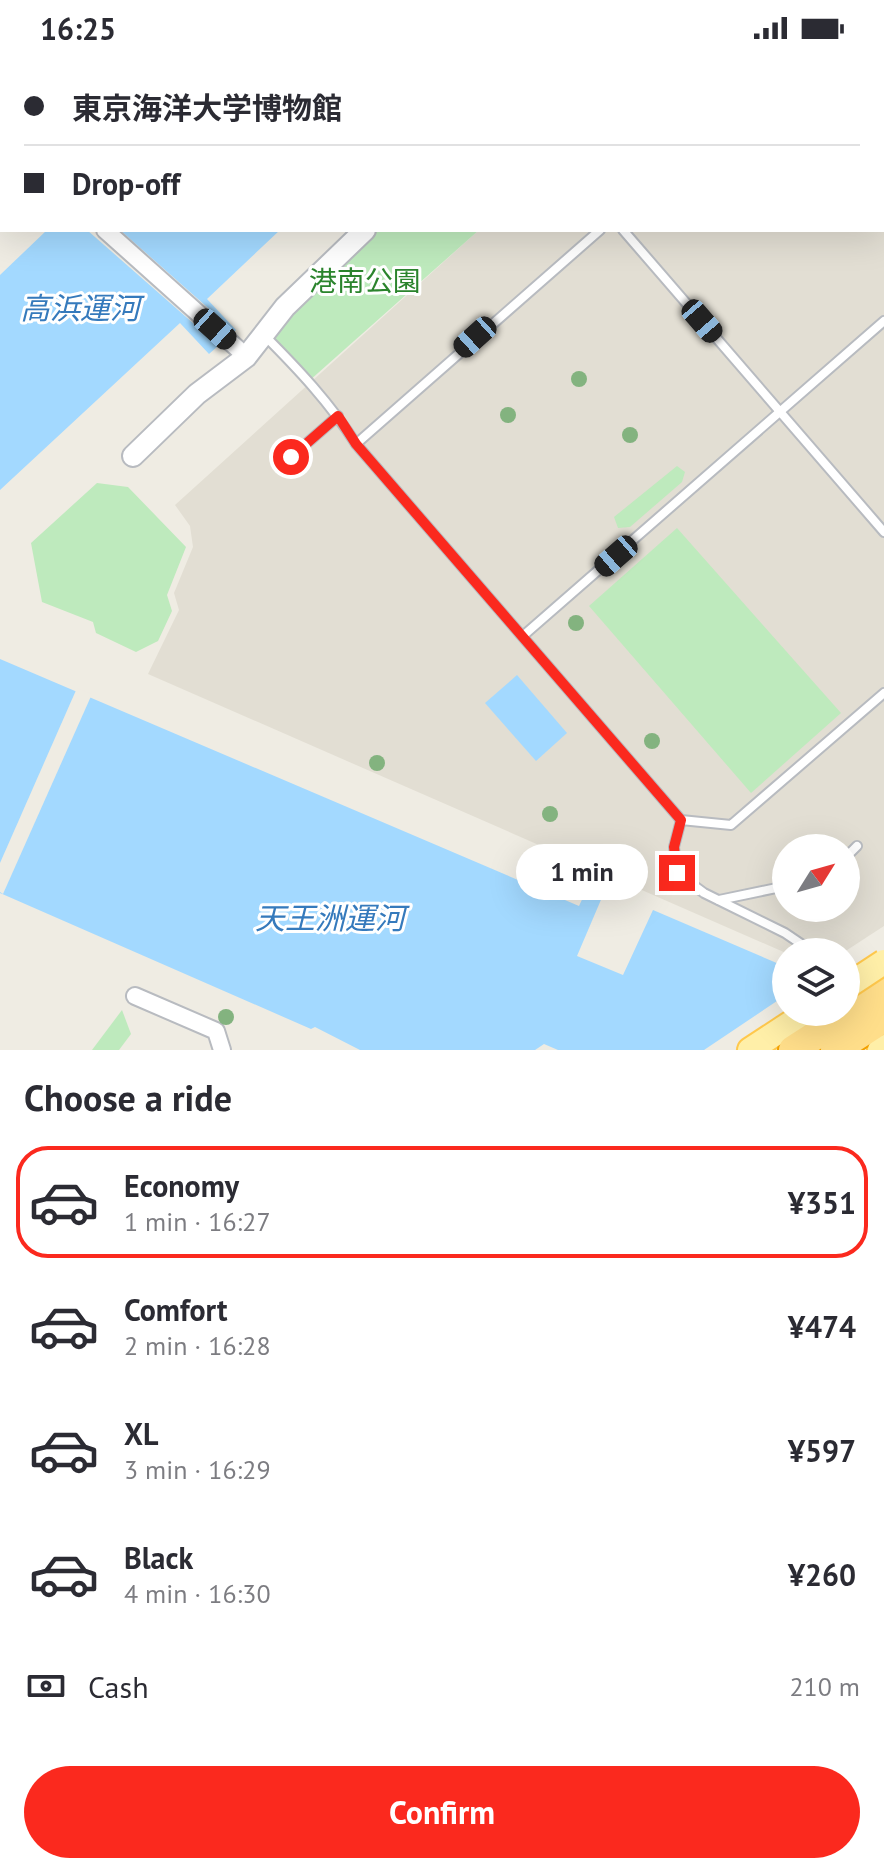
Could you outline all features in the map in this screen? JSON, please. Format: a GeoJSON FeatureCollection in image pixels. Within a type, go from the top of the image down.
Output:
{"type":"FeatureCollection","features":[{"type":"Feature","properties":{"kind":"highway"},"geometry":{"type":"LineString","coordinates":[[793,1050],[880,977]]}},
{"type":"Feature","properties":{"kind":"highway"},"geometry":{"type":"LineString","coordinates":[[835,1050],[884,1018]]}},
{"type":"Feature","properties":{"kind":"main road"},"geometry":{"type":"LineString","coordinates":[[860,978],[880,977]]}},
{"type":"Feature","properties":{"kind":"main road"},"geometry":{"type":"LineString","coordinates":[[750,1050],[787,1026]]}},
{"type":"Feature","properties":{"kind":"street"},"geometry":{"type":"LineString","coordinates":[[107,232],[242,353]]}},
{"type":"Feature","properties":{"kind":"street"},"geometry":{"type":"LineString","coordinates":[[133,456],[264,334],[285,307],[363,232]]}},
{"type":"Feature","properties":{"kind":"street"},"geometry":{"type":"LineString","coordinates":[[135,996],[216,1031],[222,1050]]}},
{"type":"Feature","properties":{"kind":"lane"},"geometry":{"type":"LineString","coordinates":[[356,444],[598,232]]}},
{"type":"Feature","properties":{"kind":"lane"},"geometry":{"type":"LineString","coordinates":[[625,232],[884,532]]}},
{"type":"Feature","properties":{"kind":"lane"},"geometry":{"type":"LineString","coordinates":[[524,635],[884,321]]}},
{"type":"Feature","properties":{"kind":"lane"},"geometry":{"type":"LineString","coordinates":[[264,334],[338,416],[356,444],[681,820],[731,825],[884,693]]}},
{"type":"Feature","properties":{"kind":"lane"},"geometry":{"type":"LineString","coordinates":[[291,457],[338,416]]}},
{"type":"Feature","properties":{"kind":"lane"},"geometry":{"type":"LineString","coordinates":[[681,820],[674,847],[677,873],[718,900],[792,938]]}},
{"type":"Feature","properties":{"kind":"lane"},"geometry":{"type":"LineString","coordinates":[[718,900],[772,889]]}},
{"type":"Feature","properties":{"kind":"shaded area"},"geometry":{"type":"Polygon","coordinates":[[[477,232],[884,232],[884,926],[860,942],[860,938],[772,938],[772,947],[148,674],[179,610],[174,593],[193,547],[190,526],[175,505],[477,232]]]}},
{"type":"Feature","properties":{"kind":"green space","name":"港南公園"},"geometry":{"type":"Polygon","coordinates":[[[363,232],[477,232],[309,381],[264,334],[363,232]]]}},
{"type":"Feature","properties":{"kind":"green space"},"geometry":{"type":"Polygon","coordinates":[[[677,466],[685,472],[682,482],[630,527],[618,528],[614,517],[677,466]]]}},
{"type":"Feature","properties":{"kind":"green space"},"geometry":{"type":"Polygon","coordinates":[[[97,483],[128,487],[186,547],[167,595],[172,611],[158,641],[136,652],[96,633],[93,622],[42,602],[31,543],[97,483]]]}},
{"type":"Feature","properties":{"kind":"green space"},"geometry":{"type":"Polygon","coordinates":[[[677,528],[841,713],[751,793],[589,606],[677,528]]]}},
{"type":"Feature","properties":{"kind":"green space"},"geometry":{"type":"Polygon","coordinates":[[[122,1010],[131,1034],[119,1050],[92,1050],[122,1010]]]}},
{"type":"Feature","properties":{"kind":"water","name":"高浜運河"},"geometry":{"type":"Polygon","coordinates":[[[45,232],[278,232],[207,299],[236,330],[209,354],[180,323],[0,490],[0,275],[45,232]]]}},
{"type":"Feature","properties":{"kind":"water","name":"天王洲運河"},"geometry":{"type":"Polygon","coordinates":[[[0,659],[579,906],[593,876],[614,885],[612,890],[606,888],[577,956],[623,975],[653,910],[772,961],[772,1026],[822,1026],[884,1050],[558,1050],[544,1044],[535,1050],[360,1050],[315,1027],[311,1029],[0,893],[0,659]]]}},
{"type":"Feature","properties":{"kind":"water"},"geometry":{"type":"Polygon","coordinates":[[[517,675],[567,733],[536,761],[485,703],[517,675]]]}},
{"type":"Feature","properties":{"kind":"pier"},"geometry":{"type":"Polygon","coordinates":[[[89,232],[122,232],[233,330],[218,345],[89,232]]]}},
{"type":"Feature","properties":{"kind":"pier"},"geometry":{"type":"Polygon","coordinates":[[[77,688],[92,694],[3,894],[0,892],[0,863],[77,688]]]}},
{"type":"Feature","properties":{"kind":"pier"},"geometry":{"type":"Polygon","coordinates":[[[860,985],[884,996],[884,1050],[704,1050],[772,1004],[772,1026],[860,1026],[860,985]]]}},
{"type":"Feature","properties":{"kind":"route"},"geometry":{"type":"LineString","coordinates":[[291,457],[338,416],[356,444],[681,820],[674,847],[677,873]]}}]}
